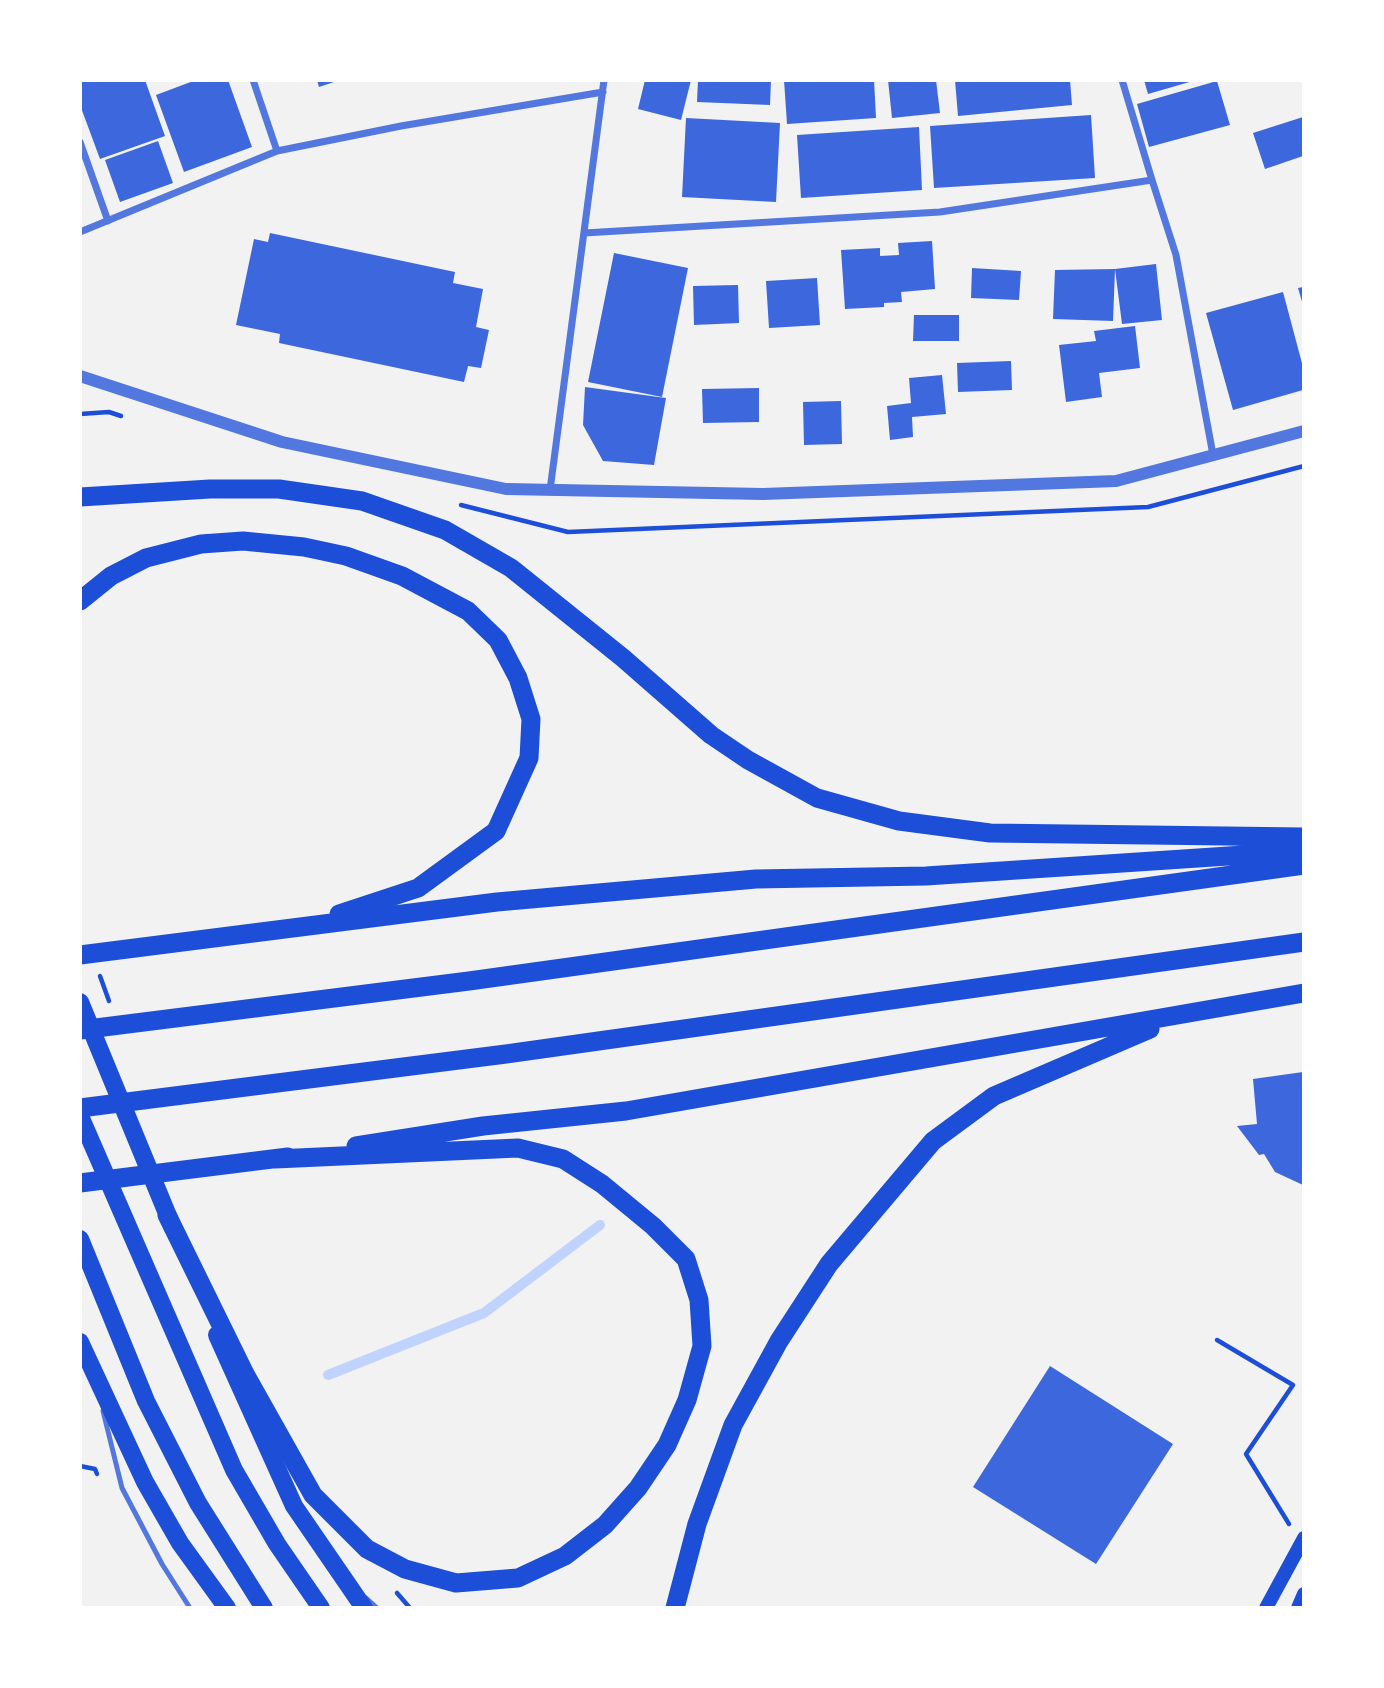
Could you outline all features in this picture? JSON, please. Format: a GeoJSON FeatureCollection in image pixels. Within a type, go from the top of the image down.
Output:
{"type":"FeatureCollection","features":[{"type":"Feature","properties":{"kind":"highway"},"geometry":{"type":"LineString","coordinates":[[80,497],[211,489],[279,489],[362,501],[444,530],[511,568],[612,649],[711,735],[748,760],[817,798],[899,821],[990,833],[1304,837]]}},
{"type":"Feature","properties":{"kind":"highway"},"geometry":{"type":"LineString","coordinates":[[80,601],[111,576],[146,558],[201,544],[243,541],[315,549],[402,576],[468,611],[498,640],[518,678],[531,719],[529,758],[496,831],[418,888],[299,927]]}},
{"type":"Feature","properties":{"kind":"highway"},"geometry":{"type":"LineString","coordinates":[[80,955],[497,902],[755,879],[926,876],[1304,851]]}},
{"type":"Feature","properties":{"kind":"highway"},"geometry":{"type":"LineString","coordinates":[[80,1030],[483,979],[1304,865]]}},
{"type":"Feature","properties":{"kind":"highway"},"geometry":{"type":"LineString","coordinates":[[80,1108],[506,1054],[1304,942]]}},
{"type":"Feature","properties":{"kind":"highway"},"geometry":{"type":"LineString","coordinates":[[80,1183],[275,1159],[483,1126],[626,1111],[1304,993]]}},
{"type":"Feature","properties":{"kind":"highway"},"geometry":{"type":"LineString","coordinates":[[675,1608],[697,1524],[733,1425],[779,1341],[829,1264],[933,1141],[994,1096],[1186,1014]]}},
{"type":"Feature","properties":{"kind":"highway"},"geometry":{"type":"LineString","coordinates":[[167,1215],[245,1374],[313,1494],[367,1549],[405,1569],[456,1583],[518,1578],[565,1556],[605,1525],[638,1488],[667,1445],[687,1400],[702,1346],[699,1300],[686,1259],[653,1226],[602,1184],[563,1159],[518,1148],[275,1159]]}},
{"type":"Feature","properties":{"kind":"main road"},"geometry":{"type":"LineString","coordinates":[[80,1002],[234,1377],[295,1506],[364,1608]]}},
{"type":"Feature","properties":{"kind":"main road"},"geometry":{"type":"LineString","coordinates":[[80,1116],[123,1221],[234,1470],[276,1544],[321,1608]]}},
{"type":"Feature","properties":{"kind":"main road"},"geometry":{"type":"LineString","coordinates":[[80,1238],[146,1401],[198,1503],[264,1608]]}},
{"type":"Feature","properties":{"kind":"main road"},"geometry":{"type":"LineString","coordinates":[[80,1342],[145,1482],[180,1543],[227,1608]]}},
{"type":"Feature","properties":{"kind":"main road"},"geometry":{"type":"LineString","coordinates":[[1266,1608],[1302,1540]]}},
{"type":"Feature","properties":{"kind":"main road"},"geometry":{"type":"LineString","coordinates":[[1298,1608],[1304,1594]]}},
{"type":"Feature","properties":{"kind":"street"},"geometry":{"type":"LineString","coordinates":[[253,80],[277,151]]}},
{"type":"Feature","properties":{"kind":"street"},"geometry":{"type":"LineString","coordinates":[[550,490],[604,80]]}},
{"type":"Feature","properties":{"kind":"street"},"geometry":{"type":"LineString","coordinates":[[1122,80],[1176,255],[1213,455]]}},
{"type":"Feature","properties":{"kind":"street"},"geometry":{"type":"LineString","coordinates":[[80,232],[277,151],[401,126],[603,92]]}},
{"type":"Feature","properties":{"kind":"street"},"geometry":{"type":"LineString","coordinates":[[80,142],[108,221]]}},
{"type":"Feature","properties":{"kind":"street"},"geometry":{"type":"LineString","coordinates":[[584,233],[940,212],[1152,180]]}},
{"type":"Feature","properties":{"kind":"street"},"geometry":{"type":"LineString","coordinates":[[80,376],[282,442],[506,489],[764,494],[1116,481],[1304,431]]}},
{"type":"Feature","properties":{"kind":"lane"},"geometry":{"type":"LineString","coordinates":[[94,1373],[122,1488],[162,1564],[190,1608]]}},
{"type":"Feature","properties":{"kind":"lane"},"geometry":{"type":"LineString","coordinates":[[343,1580],[377,1608]]}},
{"type":"Feature","properties":{"kind":"path"},"geometry":{"type":"LineString","coordinates":[[1217,1340],[1293,1385],[1246,1454],[1302,1540]]}},
{"type":"Feature","properties":{"kind":"path"},"geometry":{"type":"LineString","coordinates":[[80,1466],[95,1469],[100,1479]]}},
{"type":"Feature","properties":{"kind":"path"},"geometry":{"type":"LineString","coordinates":[[405,1569],[394,1590],[410,1608]]}},
{"type":"Feature","properties":{"kind":"building"},"geometry":{"type":"Polygon","coordinates":[[[80,80],[145,80],[165,136],[100,159],[80,105],[80,80]]]}},
{"type":"Feature","properties":{"kind":"building"},"geometry":{"type":"Polygon","coordinates":[[[196,80],[228,80],[252,147],[184,172],[156,95],[196,80]]]}},
{"type":"Feature","properties":{"kind":"building"},"geometry":{"type":"Polygon","coordinates":[[[317,80],[337,80],[337,81],[319,87],[317,80]]]}},
{"type":"Feature","properties":{"kind":"building"},"geometry":{"type":"Polygon","coordinates":[[[645,80],[691,80],[681,120],[638,109],[645,80]]]}},
{"type":"Feature","properties":{"kind":"building"},"geometry":{"type":"Polygon","coordinates":[[[698,80],[771,80],[770,105],[697,102],[698,80]]]}},
{"type":"Feature","properties":{"kind":"building"},"geometry":{"type":"Polygon","coordinates":[[[784,80],[874,80],[876,118],[787,124],[784,80]]]}},
{"type":"Feature","properties":{"kind":"building"},"geometry":{"type":"Polygon","coordinates":[[[888,80],[936,80],[940,113],[892,118],[888,80]]]}},
{"type":"Feature","properties":{"kind":"building"},"geometry":{"type":"Polygon","coordinates":[[[955,80],[1070,80],[1072,105],[958,116],[955,80]]]}},
{"type":"Feature","properties":{"kind":"building"},"geometry":{"type":"Polygon","coordinates":[[[1144,80],[1193,80],[1193,81],[1148,94],[1144,80]]]}},
{"type":"Feature","properties":{"kind":"building"},"geometry":{"type":"Polygon","coordinates":[[[1217,81],[1230,125],[1149,147],[1137,104],[1217,81]]]}},
{"type":"Feature","properties":{"kind":"building"},"geometry":{"type":"Polygon","coordinates":[[[1091,115],[1095,178],[934,188],[930,126],[1091,115]]]}},
{"type":"Feature","properties":{"kind":"building"},"geometry":{"type":"Polygon","coordinates":[[[1303,117],[1303,156],[1265,169],[1253,133],[1303,117]]]}},
{"type":"Feature","properties":{"kind":"building"},"geometry":{"type":"Polygon","coordinates":[[[686,118],[780,123],[776,202],[682,197],[686,118]]]}},
{"type":"Feature","properties":{"kind":"building"},"geometry":{"type":"Polygon","coordinates":[[[919,127],[922,190],[801,198],[797,135],[919,127]]]}},
{"type":"Feature","properties":{"kind":"building"},"geometry":{"type":"Polygon","coordinates":[[[158,141],[173,183],[120,202],[105,160],[158,141]]]}},
{"type":"Feature","properties":{"kind":"building"},"geometry":{"type":"Polygon","coordinates":[[[270,233],[455,272],[453,283],[483,289],[476,327],[489,330],[481,368],[468,366],[464,382],[279,343],[280,334],[236,325],[254,239],[268,242],[270,233]]]}},
{"type":"Feature","properties":{"kind":"building"},"geometry":{"type":"Polygon","coordinates":[[[932,241],[935,289],[901,292],[902,302],[884,303],[884,307],[845,309],[841,250],[880,248],[880,256],[899,255],[898,243],[932,241]]]}},
{"type":"Feature","properties":{"kind":"building"},"geometry":{"type":"Polygon","coordinates":[[[614,253],[688,268],[662,397],[588,382],[614,253]]]}},
{"type":"Feature","properties":{"kind":"building"},"geometry":{"type":"Polygon","coordinates":[[[1156,264],[1162,320],[1122,324],[1115,269],[1156,264]]]}},
{"type":"Feature","properties":{"kind":"building"},"geometry":{"type":"Polygon","coordinates":[[[972,268],[1021,271],[1019,300],[971,298],[972,268]]]}},
{"type":"Feature","properties":{"kind":"building"},"geometry":{"type":"Polygon","coordinates":[[[1115,269],[1113,321],[1053,319],[1055,270],[1115,269]]]}},
{"type":"Feature","properties":{"kind":"building"},"geometry":{"type":"Polygon","coordinates":[[[817,278],[820,325],[769,328],[766,281],[817,278]]]}},
{"type":"Feature","properties":{"kind":"building"},"geometry":{"type":"Polygon","coordinates":[[[738,285],[739,323],[694,325],[693,286],[738,285]]]}},
{"type":"Feature","properties":{"kind":"building"},"geometry":{"type":"Polygon","coordinates":[[[1303,287],[1303,305],[1298,288],[1303,287]]]}},
{"type":"Feature","properties":{"kind":"building"},"geometry":{"type":"Polygon","coordinates":[[[1283,292],[1303,367],[1303,390],[1233,410],[1206,313],[1283,292]]]}},
{"type":"Feature","properties":{"kind":"building"},"geometry":{"type":"Polygon","coordinates":[[[914,315],[959,315],[959,341],[913,341],[914,315]]]}},
{"type":"Feature","properties":{"kind":"building"},"geometry":{"type":"Polygon","coordinates":[[[1135,326],[1140,368],[1099,373],[1102,397],[1066,402],[1059,345],[1096,341],[1094,331],[1135,326]]]}},
{"type":"Feature","properties":{"kind":"building"},"geometry":{"type":"Polygon","coordinates":[[[1011,361],[1012,390],[958,392],[957,363],[1011,361]]]}},
{"type":"Feature","properties":{"kind":"building"},"geometry":{"type":"Polygon","coordinates":[[[942,375],[946,414],[912,417],[913,437],[890,440],[887,406],[911,403],[909,378],[942,375]]]}},
{"type":"Feature","properties":{"kind":"building"},"geometry":{"type":"Polygon","coordinates":[[[585,387],[666,398],[654,465],[603,461],[583,425],[585,387]]]}},
{"type":"Feature","properties":{"kind":"building"},"geometry":{"type":"Polygon","coordinates":[[[759,388],[759,422],[703,423],[702,389],[759,388]]]}},
{"type":"Feature","properties":{"kind":"building"},"geometry":{"type":"Polygon","coordinates":[[[841,401],[842,444],[804,445],[803,402],[841,401]]]}},
{"type":"Feature","properties":{"kind":"building"},"geometry":{"type":"Polygon","coordinates":[[[1303,1072],[1303,1185],[1275,1172],[1264,1154],[1259,1155],[1237,1126],[1257,1124],[1253,1079],[1303,1072]]]}},
{"type":"Feature","properties":{"kind":"building"},"geometry":{"type":"Polygon","coordinates":[[[1050,1366],[1173,1444],[1096,1564],[973,1487],[1050,1366]]]}},
{"type":"Feature","properties":{"kind":"waterway"},"geometry":{"type":"LineString","coordinates":[[328,1375],[484,1313],[600,1225]]}}]}
